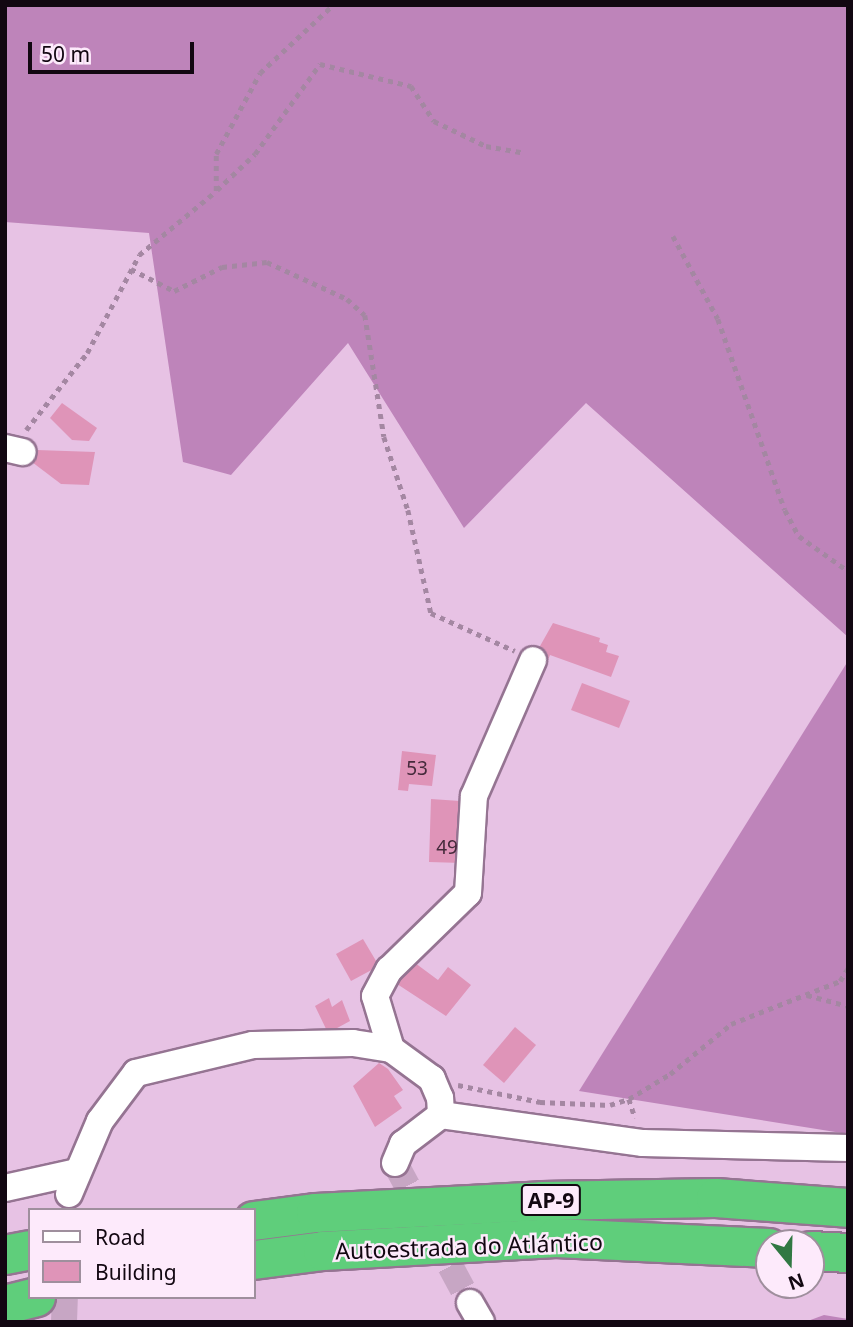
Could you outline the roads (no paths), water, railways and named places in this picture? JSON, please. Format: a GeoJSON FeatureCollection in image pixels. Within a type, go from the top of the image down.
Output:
{"type":"FeatureCollection","features":[{"type":"Feature","properties":{"kind":"highway","name":"Autoestrada do Atlántico"},"geometry":{"type":"LineString","coordinates":[[256,1221],[316,1213],[542,1200],[716,1198],[848,1208]]}},
{"type":"Feature","properties":{"kind":"highway","name":"Autoestrada do Atlántico"},"geometry":{"type":"LineString","coordinates":[[256,1260],[323,1251],[556,1238],[755,1247]]}},
{"type":"Feature","properties":{"kind":"highway"},"geometry":{"type":"LineString","coordinates":[[5,1255],[28,1250]]}},
{"type":"Feature","properties":{"kind":"highway"},"geometry":{"type":"LineString","coordinates":[[825,1252],[848,1253]]}},
{"type":"Feature","properties":{"kind":"highway"},"geometry":{"type":"LineString","coordinates":[[5,1305],[28,1299]]}},
{"type":"Feature","properties":{"kind":"street"},"geometry":{"type":"LineString","coordinates":[[391,1049],[375,996],[389,970],[468,893],[474,796],[533,660]]}},
{"type":"Feature","properties":{"kind":"street"},"geometry":{"type":"LineString","coordinates":[[5,1188],[73,1183],[100,1121],[136,1073],[253,1045],[353,1043],[391,1049],[432,1079],[441,1115]]}},
{"type":"Feature","properties":{"kind":"street"},"geometry":{"type":"LineString","coordinates":[[395,1163],[403,1144],[441,1115],[643,1143],[848,1148]]}},
{"type":"Feature","properties":{"kind":"tunnel"},"geometry":{"type":"LineString","coordinates":[[395,1163],[470,1303]]}},
{"type":"Feature","properties":{"kind":"tunnel"},"geometry":{"type":"LineString","coordinates":[[64,1322],[65,1299]]}}]}
